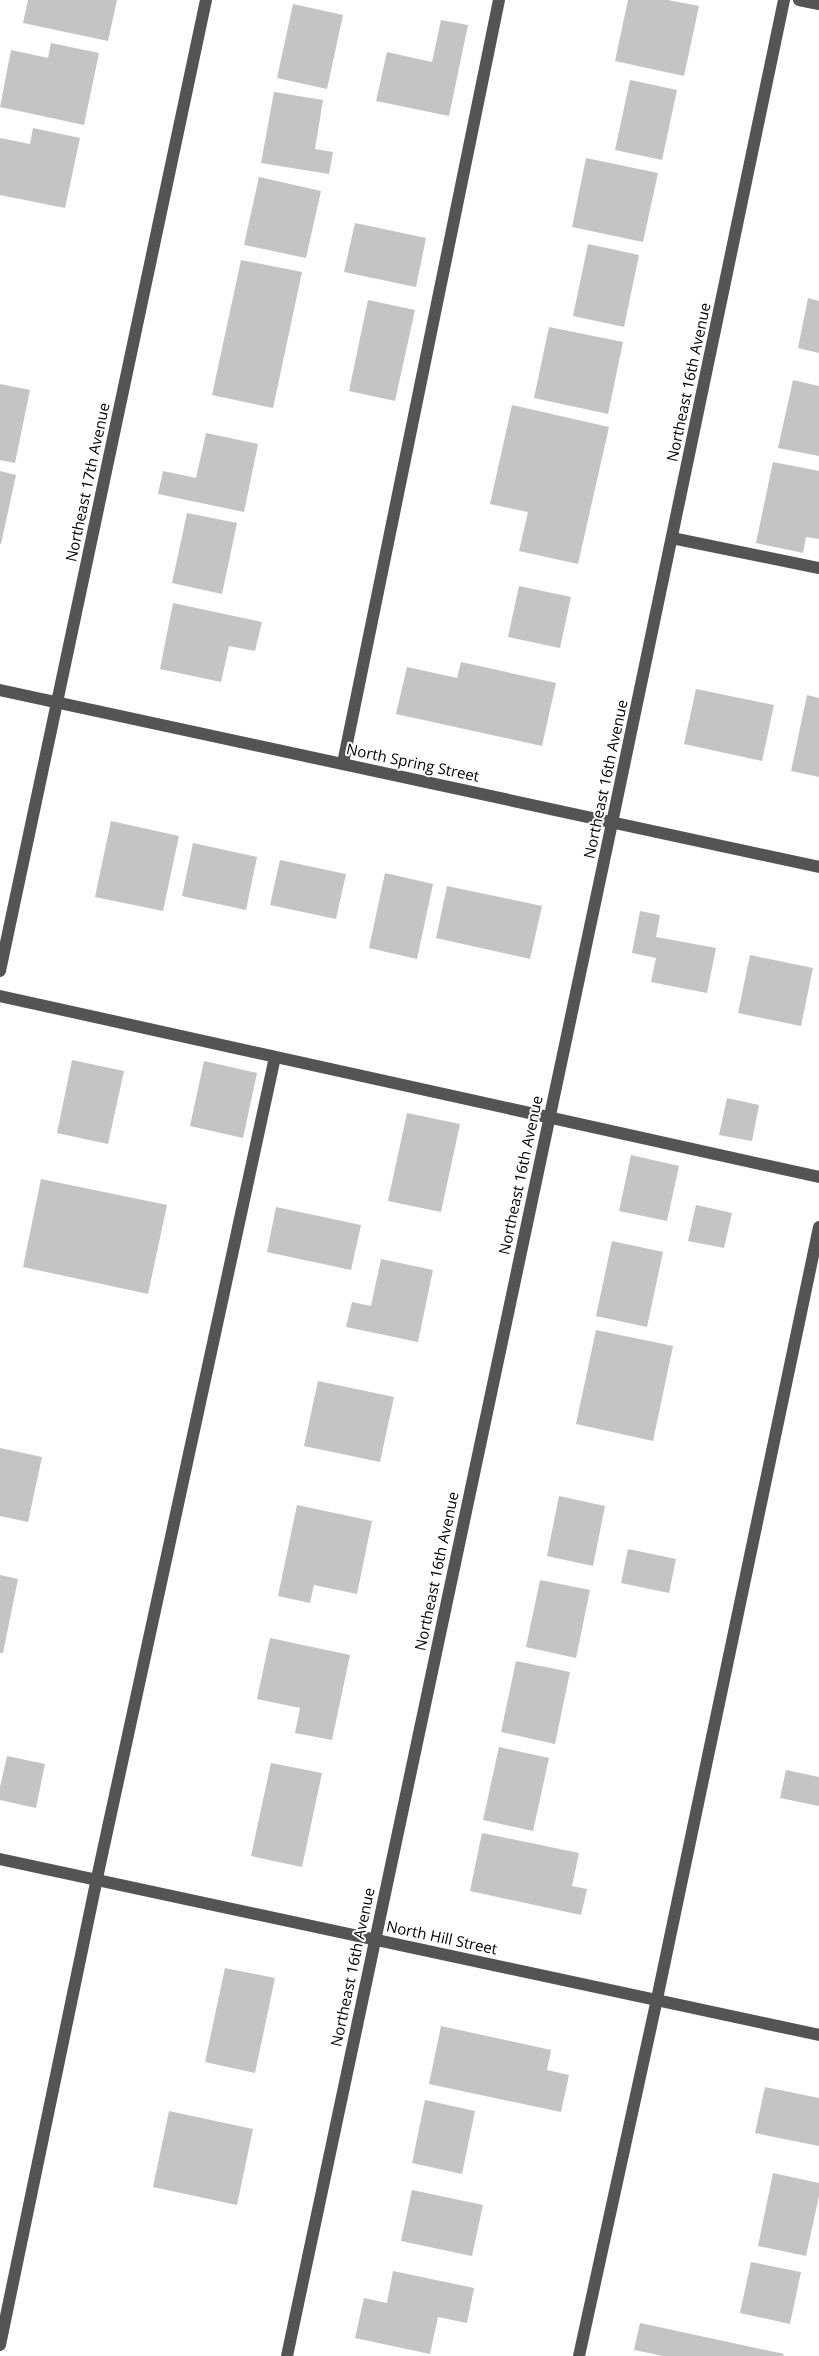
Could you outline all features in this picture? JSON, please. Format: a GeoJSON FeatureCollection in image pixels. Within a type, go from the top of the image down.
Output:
{"type":"FeatureCollection","features":[{"type":"Feature","properties":{"kind":"street","name":"Northeast 17th Avenue"},"geometry":{"type":"LineString","coordinates":[[0,971],[206,0]]}},
{"type":"Feature","properties":{"kind":"street"},"geometry":{"type":"LineString","coordinates":[[343,763],[499,0]]}},
{"type":"Feature","properties":{"kind":"street","name":"Northeast 16th Avenue"},"geometry":{"type":"LineString","coordinates":[[287,2356],[784,0]]}},
{"type":"Feature","properties":{"kind":"street"},"geometry":{"type":"LineString","coordinates":[[799,0],[819,4]]}},
{"type":"Feature","properties":{"kind":"street"},"geometry":{"type":"LineString","coordinates":[[672,538],[819,568]]}},
{"type":"Feature","properties":{"kind":"street","name":"North Spring Street"},"geometry":{"type":"LineString","coordinates":[[0,690],[819,866]]}},
{"type":"Feature","properties":{"kind":"street"},"geometry":{"type":"LineString","coordinates":[[0,996],[549,1119],[819,1177]]}},
{"type":"Feature","properties":{"kind":"street"},"geometry":{"type":"LineString","coordinates":[[0,2345],[274,1057]]}},
{"type":"Feature","properties":{"kind":"street"},"geometry":{"type":"LineString","coordinates":[[579,2356],[819,1227]]}},
{"type":"Feature","properties":{"kind":"street","name":"North Hill Street"},"geometry":{"type":"LineString","coordinates":[[0,1859],[98,1878],[819,2035]]}},
{"type":"Feature","properties":{"kind":"building"},"geometry":{"type":"Polygon","coordinates":[[[28,0],[117,0],[108,41],[23,23],[28,0]]]}},
{"type":"Feature","properties":{"kind":"building"},"geometry":{"type":"Polygon","coordinates":[[[628,0],[668,0],[699,6],[684,76],[615,61],[628,0]]]}},
{"type":"Feature","properties":{"kind":"building"},"geometry":{"type":"Polygon","coordinates":[[[293,4],[343,15],[327,89],[277,78],[293,4]]]}},
{"type":"Feature","properties":{"kind":"building"},"geometry":{"type":"Polygon","coordinates":[[[441,20],[468,25],[449,116],[376,101],[387,52],[432,62],[441,20]]]}},
{"type":"Feature","properties":{"kind":"building"},"geometry":{"type":"Polygon","coordinates":[[[51,43],[99,53],[84,125],[0,107],[11,50],[48,58],[51,43]]]}},
{"type":"Feature","properties":{"kind":"building"},"geometry":{"type":"Polygon","coordinates":[[[630,80],[677,90],[662,160],[615,150],[630,80]]]}},
{"type":"Feature","properties":{"kind":"building"},"geometry":{"type":"Polygon","coordinates":[[[274,92],[323,100],[315,149],[333,152],[329,174],[261,163],[274,92]]]}},
{"type":"Feature","properties":{"kind":"building"},"geometry":{"type":"Polygon","coordinates":[[[33,128],[80,138],[65,208],[0,195],[0,138],[30,144],[33,128]]]}},
{"type":"Feature","properties":{"kind":"building"},"geometry":{"type":"Polygon","coordinates":[[[586,158],[658,173],[643,242],[572,227],[586,158]]]}},
{"type":"Feature","properties":{"kind":"building"},"geometry":{"type":"Polygon","coordinates":[[[259,177],[321,191],[306,258],[244,245],[259,177]]]}},
{"type":"Feature","properties":{"kind":"building"},"geometry":{"type":"Polygon","coordinates":[[[355,223],[426,238],[416,287],[344,272],[355,223]]]}},
{"type":"Feature","properties":{"kind":"building"},"geometry":{"type":"Polygon","coordinates":[[[588,244],[639,255],[624,327],[573,316],[588,244]]]}},
{"type":"Feature","properties":{"kind":"building"},"geometry":{"type":"Polygon","coordinates":[[[241,260],[302,272],[273,408],[212,395],[241,260]]]}},
{"type":"Feature","properties":{"kind":"building"},"geometry":{"type":"Polygon","coordinates":[[[808,298],[819,301],[819,353],[798,348],[808,298]]]}},
{"type":"Feature","properties":{"kind":"building"},"geometry":{"type":"Polygon","coordinates":[[[368,300],[415,310],[395,401],[349,391],[368,300]]]}},
{"type":"Feature","properties":{"kind":"building"},"geometry":{"type":"Polygon","coordinates":[[[549,327],[623,342],[608,414],[534,398],[549,327]]]}},
{"type":"Feature","properties":{"kind":"building"},"geometry":{"type":"Polygon","coordinates":[[[793,380],[819,386],[819,456],[778,448],[793,380]]]}},
{"type":"Feature","properties":{"kind":"building"},"geometry":{"type":"Polygon","coordinates":[[[0,384],[30,390],[15,463],[0,460],[0,384]]]}},
{"type":"Feature","properties":{"kind":"building"},"geometry":{"type":"Polygon","coordinates":[[[512,405],[609,427],[578,564],[519,551],[528,512],[490,504],[512,405]]]}},
{"type":"Feature","properties":{"kind":"building"},"geometry":{"type":"Polygon","coordinates":[[[206,433],[258,444],[244,512],[158,494],[163,471],[196,478],[206,433]]]}},
{"type":"Feature","properties":{"kind":"building"},"geometry":{"type":"Polygon","coordinates":[[[773,462],[819,471],[819,539],[806,537],[803,553],[756,543],[773,462]]]}},
{"type":"Feature","properties":{"kind":"building"},"geometry":{"type":"Polygon","coordinates":[[[0,471],[16,475],[1,544],[0,544],[0,471]]]}},
{"type":"Feature","properties":{"kind":"building"},"geometry":{"type":"Polygon","coordinates":[[[187,513],[237,523],[222,594],[172,583],[187,513]]]}},
{"type":"Feature","properties":{"kind":"building"},"geometry":{"type":"Polygon","coordinates":[[[519,586],[571,597],[560,648],[508,637],[519,586]]]}},
{"type":"Feature","properties":{"kind":"building"},"geometry":{"type":"Polygon","coordinates":[[[173,603],[262,622],[255,651],[229,646],[221,682],[160,669],[173,603]]]}},
{"type":"Feature","properties":{"kind":"building"},"geometry":{"type":"Polygon","coordinates":[[[461,662],[556,683],[542,746],[396,714],[407,667],[457,678],[461,662]]]}},
{"type":"Feature","properties":{"kind":"building"},"geometry":{"type":"Polygon","coordinates":[[[696,689],[774,705],[762,761],[684,744],[696,689]]]}},
{"type":"Feature","properties":{"kind":"building"},"geometry":{"type":"Polygon","coordinates":[[[807,695],[819,698],[819,777],[791,771],[807,695]]]}},
{"type":"Feature","properties":{"kind":"building"},"geometry":{"type":"Polygon","coordinates":[[[111,821],[179,836],[163,911],[95,897],[111,821]]]}},
{"type":"Feature","properties":{"kind":"building"},"geometry":{"type":"Polygon","coordinates":[[[193,843],[257,857],[246,910],[182,896],[193,843]]]}},
{"type":"Feature","properties":{"kind":"building"},"geometry":{"type":"Polygon","coordinates":[[[280,860],[346,874],[336,919],[270,905],[280,860]]]}},
{"type":"Feature","properties":{"kind":"building"},"geometry":{"type":"Polygon","coordinates":[[[385,873],[433,884],[417,959],[369,948],[385,873]]]}},
{"type":"Feature","properties":{"kind":"building"},"geometry":{"type":"Polygon","coordinates":[[[447,886],[542,906],[530,959],[436,938],[447,886]]]}},
{"type":"Feature","properties":{"kind":"building"},"geometry":{"type":"Polygon","coordinates":[[[640,911],[660,915],[656,937],[716,948],[707,993],[651,982],[656,958],[632,953],[640,911]]]}},
{"type":"Feature","properties":{"kind":"building"},"geometry":{"type":"Polygon","coordinates":[[[750,955],[813,968],[801,1026],[738,1013],[750,955]]]}},
{"type":"Feature","properties":{"kind":"building"},"geometry":{"type":"Polygon","coordinates":[[[72,1060],[124,1071],[108,1144],[57,1133],[72,1060]]]}},
{"type":"Feature","properties":{"kind":"building"},"geometry":{"type":"Polygon","coordinates":[[[204,1061],[257,1073],[243,1138],[190,1126],[204,1061]]]}},
{"type":"Feature","properties":{"kind":"building"},"geometry":{"type":"Polygon","coordinates":[[[727,1098],[759,1105],[752,1141],[719,1135],[727,1098]]]}},
{"type":"Feature","properties":{"kind":"building"},"geometry":{"type":"Polygon","coordinates":[[[407,1113],[460,1124],[441,1212],[388,1201],[407,1113]]]}},
{"type":"Feature","properties":{"kind":"building"},"geometry":{"type":"Polygon","coordinates":[[[631,1155],[679,1166],[667,1221],[619,1211],[631,1155]]]}},
{"type":"Feature","properties":{"kind":"building"},"geometry":{"type":"Polygon","coordinates":[[[41,1179],[167,1205],[148,1294],[23,1267],[41,1179]]]}},
{"type":"Feature","properties":{"kind":"building"},"geometry":{"type":"Polygon","coordinates":[[[696,1205],[732,1213],[724,1248],[688,1241],[696,1205]]]}},
{"type":"Feature","properties":{"kind":"building"},"geometry":{"type":"Polygon","coordinates":[[[276,1207],[361,1225],[351,1270],[267,1252],[276,1207]]]}},
{"type":"Feature","properties":{"kind":"building"},"geometry":{"type":"Polygon","coordinates":[[[612,1241],[663,1252],[647,1327],[596,1316],[612,1241]]]}},
{"type":"Feature","properties":{"kind":"building"},"geometry":{"type":"Polygon","coordinates":[[[381,1259],[433,1270],[418,1342],[346,1327],[352,1302],[371,1306],[381,1259]]]}},
{"type":"Feature","properties":{"kind":"building"},"geometry":{"type":"Polygon","coordinates":[[[596,1330],[673,1346],[653,1441],[576,1424],[596,1330]]]}},
{"type":"Feature","properties":{"kind":"building"},"geometry":{"type":"Polygon","coordinates":[[[318,1381],[394,1397],[380,1462],[304,1446],[318,1381]]]}},
{"type":"Feature","properties":{"kind":"building"},"geometry":{"type":"Polygon","coordinates":[[[0,1448],[42,1457],[28,1522],[0,1516],[0,1448]]]}},
{"type":"Feature","properties":{"kind":"building"},"geometry":{"type":"Polygon","coordinates":[[[559,1496],[605,1506],[593,1566],[547,1556],[559,1496]]]}},
{"type":"Feature","properties":{"kind":"building"},"geometry":{"type":"Polygon","coordinates":[[[297,1505],[372,1521],[357,1594],[314,1585],[310,1603],[278,1596],[297,1505]]]}},
{"type":"Feature","properties":{"kind":"building"},"geometry":{"type":"Polygon","coordinates":[[[628,1549],[676,1559],[669,1593],[621,1583],[628,1549]]]}},
{"type":"Feature","properties":{"kind":"building"},"geometry":{"type":"Polygon","coordinates":[[[0,1575],[18,1579],[3,1653],[0,1653],[0,1575]]]}},
{"type":"Feature","properties":{"kind":"building"},"geometry":{"type":"Polygon","coordinates":[[[540,1580],[590,1590],[576,1658],[526,1647],[540,1580]]]}},
{"type":"Feature","properties":{"kind":"building"},"geometry":{"type":"Polygon","coordinates":[[[270,1638],[350,1655],[332,1740],[295,1733],[300,1708],[257,1699],[270,1638]]]}},
{"type":"Feature","properties":{"kind":"building"},"geometry":{"type":"Polygon","coordinates":[[[516,1661],[570,1672],[555,1744],[501,1732],[516,1661]]]}},
{"type":"Feature","properties":{"kind":"building"},"geometry":{"type":"Polygon","coordinates":[[[499,1747],[549,1758],[533,1831],[483,1820],[499,1747]]]}},
{"type":"Feature","properties":{"kind":"building"},"geometry":{"type":"Polygon","coordinates":[[[7,1756],[45,1764],[36,1808],[0,1800],[0,1787],[7,1756]]]}},
{"type":"Feature","properties":{"kind":"building"},"geometry":{"type":"Polygon","coordinates":[[[271,1763],[322,1773],[302,1867],[251,1856],[271,1763]]]}},
{"type":"Feature","properties":{"kind":"building"},"geometry":{"type":"Polygon","coordinates":[[[786,1770],[819,1777],[819,1806],[780,1798],[786,1770]]]}},
{"type":"Feature","properties":{"kind":"building"},"geometry":{"type":"Polygon","coordinates":[[[482,1833],[579,1853],[572,1886],[587,1889],[581,1915],[470,1891],[482,1833]]]}},
{"type":"Feature","properties":{"kind":"building"},"geometry":{"type":"Polygon","coordinates":[[[225,1968],[275,1978],[255,2073],[205,2062],[225,1968]]]}},
{"type":"Feature","properties":{"kind":"building"},"geometry":{"type":"Polygon","coordinates":[[[441,2026],[551,2050],[547,2070],[569,2075],[561,2112],[429,2084],[441,2026]]]}},
{"type":"Feature","properties":{"kind":"building"},"geometry":{"type":"Polygon","coordinates":[[[765,2087],[819,2098],[819,2146],[755,2133],[765,2087]]]}},
{"type":"Feature","properties":{"kind":"building"},"geometry":{"type":"Polygon","coordinates":[[[425,2100],[475,2111],[462,2174],[412,2163],[425,2100]]]}},
{"type":"Feature","properties":{"kind":"building"},"geometry":{"type":"Polygon","coordinates":[[[169,2111],[253,2129],[237,2205],[153,2187],[169,2111]]]}},
{"type":"Feature","properties":{"kind":"building"},"geometry":{"type":"Polygon","coordinates":[[[773,2173],[819,2183],[819,2196],[806,2256],[758,2246],[773,2173]]]}},
{"type":"Feature","properties":{"kind":"building"},"geometry":{"type":"Polygon","coordinates":[[[412,2190],[483,2205],[472,2256],[401,2241],[412,2190]]]}},
{"type":"Feature","properties":{"kind":"building"},"geometry":{"type":"Polygon","coordinates":[[[751,2262],[801,2272],[790,2324],[740,2313],[751,2262]]]}},
{"type":"Feature","properties":{"kind":"building"},"geometry":{"type":"Polygon","coordinates":[[[393,2271],[474,2288],[467,2323],[438,2317],[430,2354],[355,2338],[364,2298],[387,2303],[393,2271]]]}},
{"type":"Feature","properties":{"kind":"building"},"geometry":{"type":"Polygon","coordinates":[[[640,2323],[784,2354],[783,2356],[663,2356],[634,2350],[640,2323]]]}}]}
